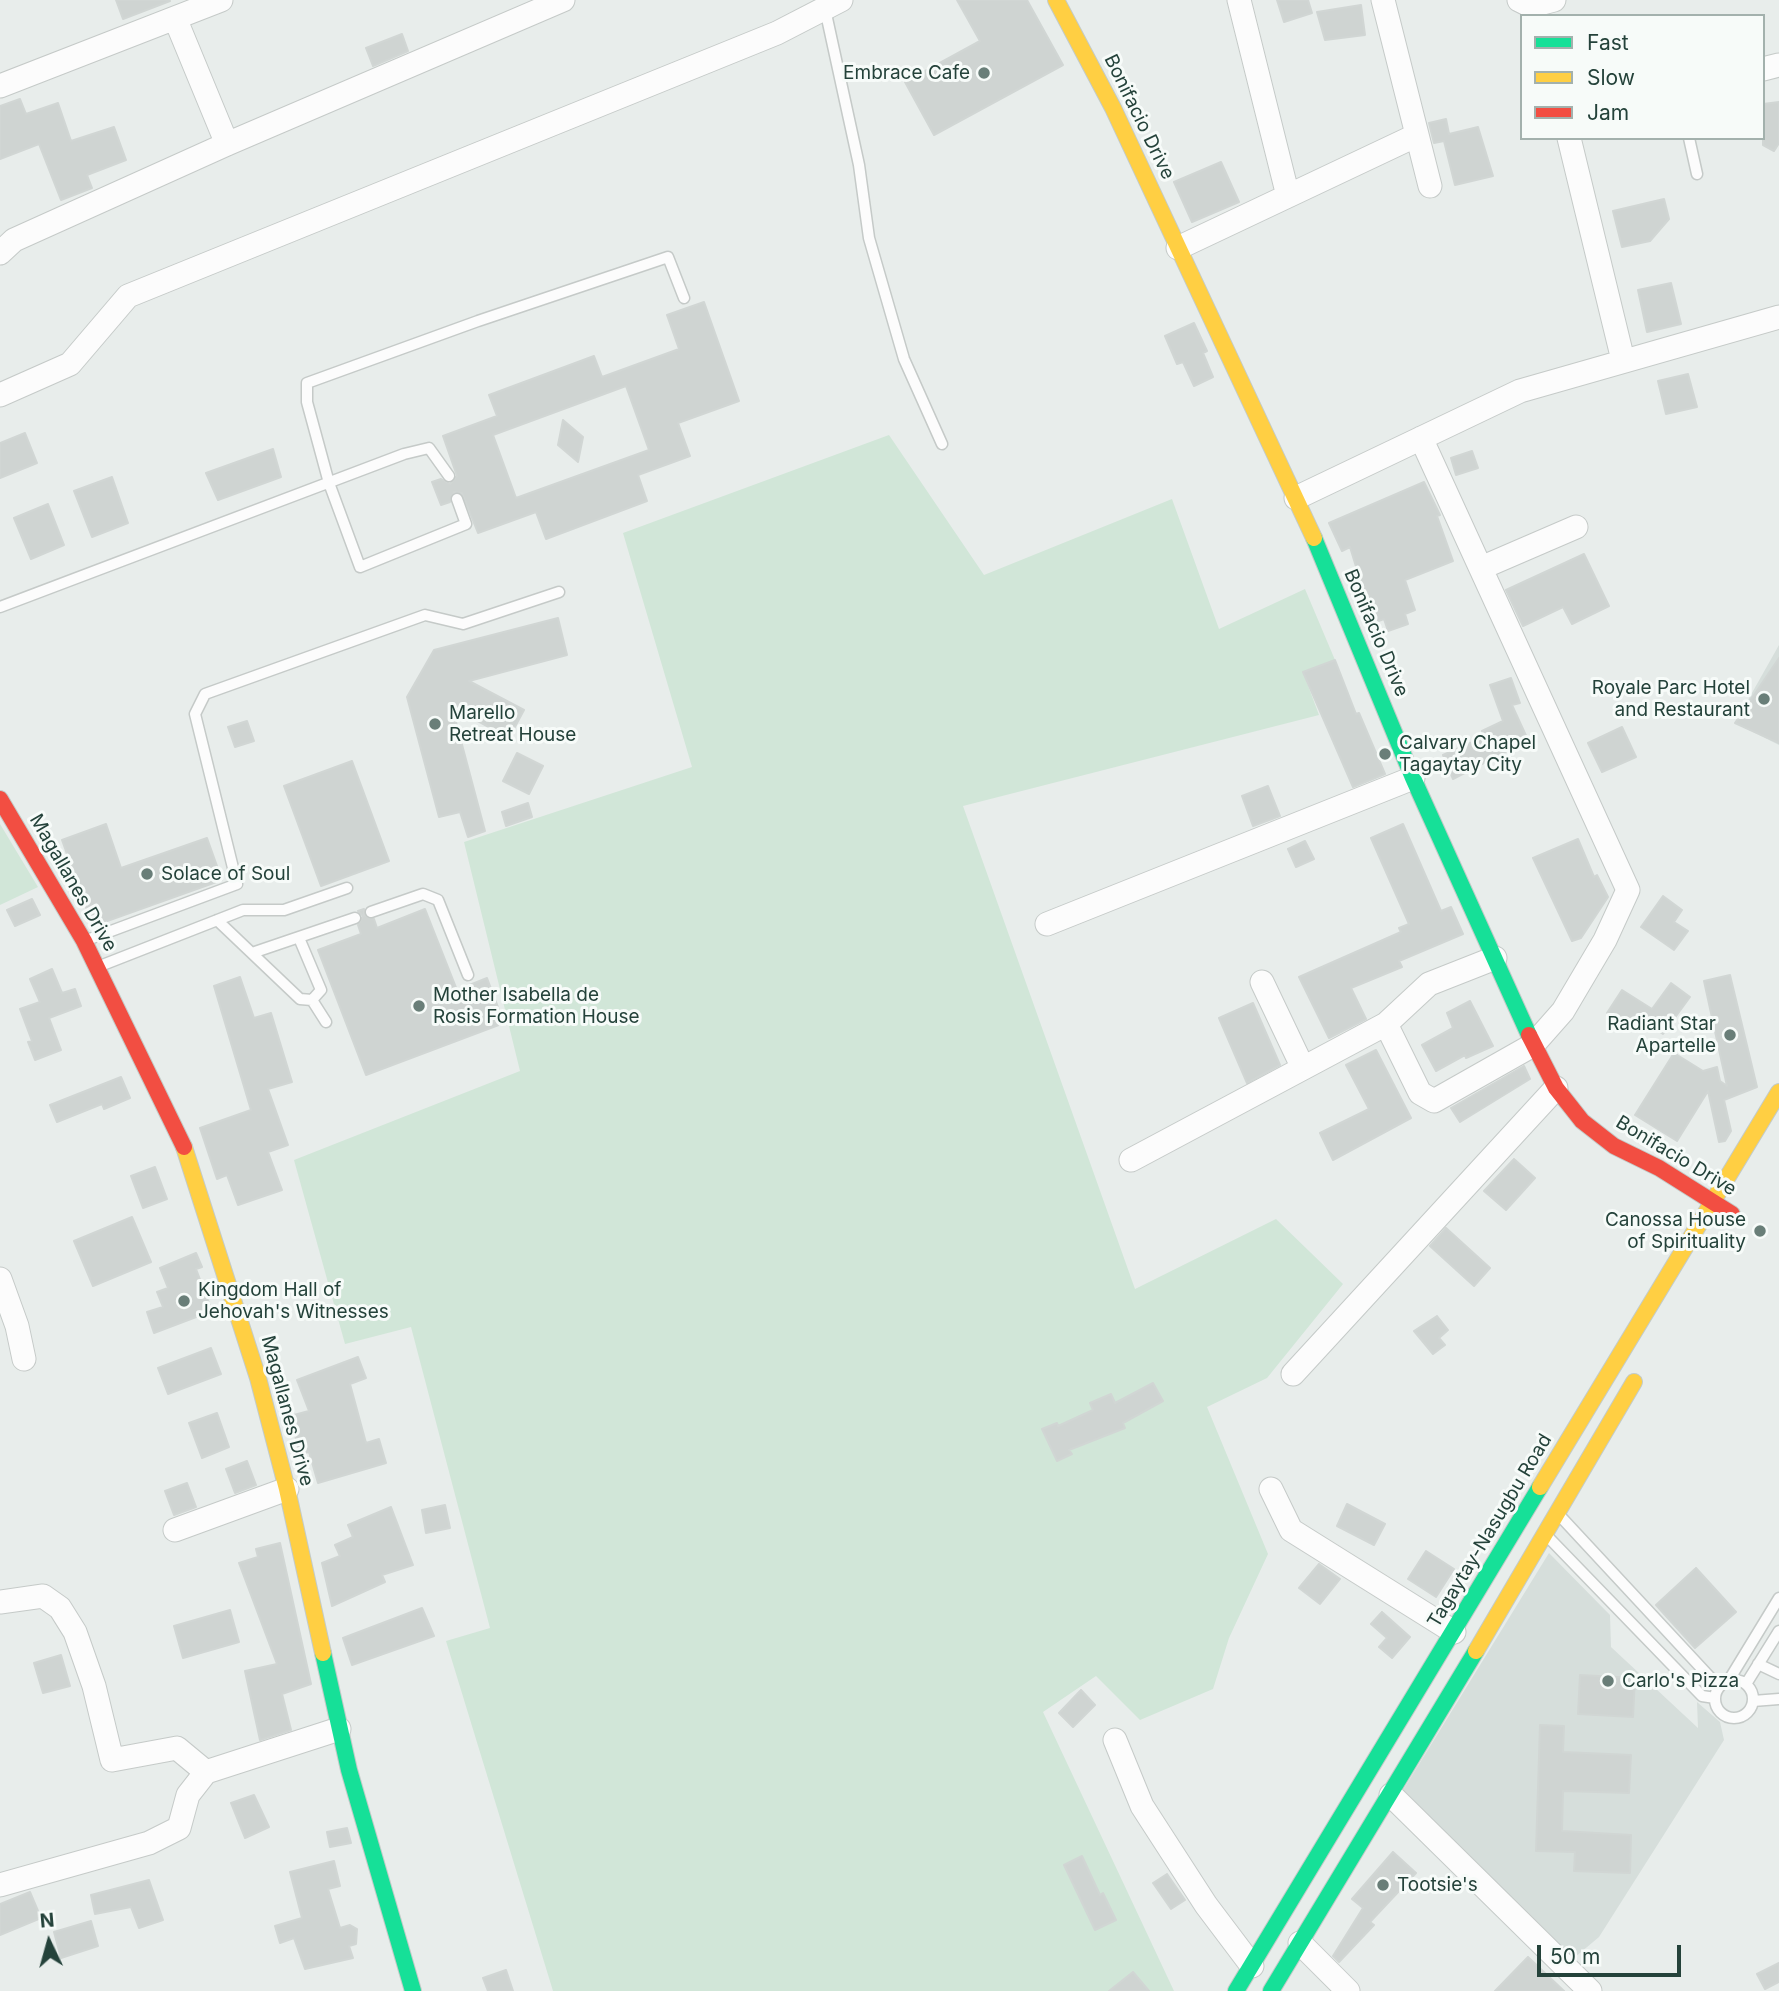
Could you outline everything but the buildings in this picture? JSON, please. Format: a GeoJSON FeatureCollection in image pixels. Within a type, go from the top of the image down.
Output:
{"type":"FeatureCollection","features":[{"type":"Feature","properties":{"kind":"street"},"geometry":{"type":"LineString","coordinates":[[0,86],[221,0]]}},
{"type":"Feature","properties":{"kind":"street"},"geometry":{"type":"LineString","coordinates":[[0,253],[14,240],[227,144],[563,0]]}},
{"type":"Feature","properties":{"kind":"street","name":"Bonifacio Drive"},"geometry":{"type":"LineString","coordinates":[[1056,0],[1114,108],[1296,498],[1413,778],[1533,1045],[1556,1088],[1582,1121],[1614,1146],[1714,1202],[1735,1209],[1723,1230]]}},
{"type":"Feature","properties":{"kind":"street"},"geometry":{"type":"LineString","coordinates":[[1239,0],[1288,196]]}},
{"type":"Feature","properties":{"kind":"street"},"geometry":{"type":"LineString","coordinates":[[1383,0],[1430,186]]}},
{"type":"Feature","properties":{"kind":"street"},"geometry":{"type":"LineString","coordinates":[[1525,3],[1554,0]]}},
{"type":"Feature","properties":{"kind":"street"},"geometry":{"type":"LineString","coordinates":[[0,395],[70,364],[128,296],[777,33],[833,4]]}},
{"type":"Feature","properties":{"kind":"street"},"geometry":{"type":"LineString","coordinates":[[175,18],[227,144]]}},
{"type":"Feature","properties":{"kind":"street"},"geometry":{"type":"LineString","coordinates":[[1178,248],[1416,135]]}},
{"type":"Feature","properties":{"kind":"street"},"geometry":{"type":"LineString","coordinates":[[1569,140],[1623,360]]}},
{"type":"Feature","properties":{"kind":"street"},"geometry":{"type":"LineString","coordinates":[[1296,498],[1520,391],[1779,317]]}},
{"type":"Feature","properties":{"kind":"street"},"geometry":{"type":"LineString","coordinates":[[1386,1024],[1420,1093],[1434,1101],[1533,1045],[1563,1011],[1605,940],[1628,890],[1421,438]]}},
{"type":"Feature","properties":{"kind":"street"},"geometry":{"type":"LineString","coordinates":[[1480,568],[1576,527]]}},
{"type":"Feature","properties":{"kind":"street"},"geometry":{"type":"LineString","coordinates":[[1047,924],[1413,778]]}},
{"type":"Feature","properties":{"kind":"street","name":"Magallanes Drive"},"geometry":{"type":"LineString","coordinates":[[0,799],[84,941],[184,1146],[258,1378],[287,1489],[339,1729],[378,1875],[413,1991]]}},
{"type":"Feature","properties":{"kind":"street"},"geometry":{"type":"LineString","coordinates":[[1131,1160],[1386,1024],[1429,984],[1495,958]]}},
{"type":"Feature","properties":{"kind":"street"},"geometry":{"type":"LineString","coordinates":[[1262,982],[1303,1068]]}},
{"type":"Feature","properties":{"kind":"street"},"geometry":{"type":"LineString","coordinates":[[1293,1374],[1556,1088]]}},
{"type":"Feature","properties":{"kind":"street","name":"Tagaytay-Nasugbu Road"},"geometry":{"type":"LineString","coordinates":[[1236,1991],[1779,1092]]}},
{"type":"Feature","properties":{"kind":"street"},"geometry":{"type":"LineString","coordinates":[[0,1279],[8,1329],[24,1359]]}},
{"type":"Feature","properties":{"kind":"street"},"geometry":{"type":"LineString","coordinates":[[1271,1991],[1391,1795],[1641,1371]]}},
{"type":"Feature","properties":{"kind":"street"},"geometry":{"type":"LineString","coordinates":[[175,1530],[287,1489]]}},
{"type":"Feature","properties":{"kind":"street"},"geometry":{"type":"LineString","coordinates":[[1272,1489],[1291,1530],[1454,1632]]}},
{"type":"Feature","properties":{"kind":"street"},"geometry":{"type":"LineString","coordinates":[[0,1602],[43,1596],[60,1608],[75,1632],[83,1653],[112,1760],[177,1748],[206,1772]]}},
{"type":"Feature","properties":{"kind":"street"},"geometry":{"type":"LineString","coordinates":[[0,1885],[149,1843],[179,1828],[188,1795],[206,1772],[339,1729]]}},
{"type":"Feature","properties":{"kind":"street"},"geometry":{"type":"LineString","coordinates":[[1115,1740],[1142,1805],[1206,1905],[1252,1966]]}},
{"type":"Feature","properties":{"kind":"street"},"geometry":{"type":"LineString","coordinates":[[1391,1795],[1590,1991]]}},
{"type":"Feature","properties":{"kind":"street"},"geometry":{"type":"LineString","coordinates":[[1300,1942],[1348,1991]]}},
{"type":"Feature","properties":{"kind":"lane"},"geometry":{"type":"LineString","coordinates":[[833,4],[869,238],[904,359],[942,444]]}},
{"type":"Feature","properties":{"kind":"lane"},"geometry":{"type":"LineString","coordinates":[[1690,140],[1698,174]]}},
{"type":"Feature","properties":{"kind":"lane"},"geometry":{"type":"LineString","coordinates":[[457,499],[466,524],[360,567],[329,483],[307,402],[307,383],[478,321],[668,257],[684,298]]}},
{"type":"Feature","properties":{"kind":"lane"},"geometry":{"type":"LineString","coordinates":[[0,607],[404,454],[429,448],[449,476]]}},
{"type":"Feature","properties":{"kind":"lane"},"geometry":{"type":"LineString","coordinates":[[84,941],[237,884],[195,714],[205,694],[425,615],[463,624],[559,592]]}},
{"type":"Feature","properties":{"kind":"lane"},"geometry":{"type":"LineString","coordinates":[[97,967],[243,910],[284,910],[347,888]]}},
{"type":"Feature","properties":{"kind":"lane"},"geometry":{"type":"LineString","coordinates":[[371,912],[423,894],[438,900],[468,975]]}},
{"type":"Feature","properties":{"kind":"lane"},"geometry":{"type":"LineString","coordinates":[[255,952],[355,918]]}},
{"type":"Feature","properties":{"kind":"lane"},"geometry":{"type":"LineString","coordinates":[[217,920],[255,952],[300,999],[313,1000]]}},
{"type":"Feature","properties":{"kind":"lane"},"geometry":{"type":"LineString","coordinates":[[299,938],[321,990],[313,1000]]}},
{"type":"Feature","properties":{"kind":"lane"},"geometry":{"type":"LineString","coordinates":[[313,1000],[326,1022]]}},
{"type":"Feature","properties":{"kind":"lane"},"geometry":{"type":"LineString","coordinates":[[1557,1513],[1717,1693],[1719,1710],[1736,1717],[1747,1712],[1753,1701]]}},
{"type":"Feature","properties":{"kind":"lane"},"geometry":{"type":"LineString","coordinates":[[1545,1534],[1702,1696],[1717,1693],[1729,1681],[1779,1598]]}},
{"type":"Feature","properties":{"kind":"lane"},"geometry":{"type":"LineString","coordinates":[[1746,1684],[1779,1631]]}},
{"type":"Feature","properties":{"kind":"lane"},"geometry":{"type":"LineString","coordinates":[[1758,1664],[1779,1674]]}},
{"type":"Feature","properties":{"kind":"lane"},"geometry":{"type":"LineString","coordinates":[[1729,1681],[1746,1684]]}},
{"type":"Feature","properties":{"kind":"lane"},"geometry":{"type":"LineString","coordinates":[[1746,1684],[1753,1701]]}},
{"type":"Feature","properties":{"kind":"lane"},"geometry":{"type":"LineString","coordinates":[[1753,1701],[1779,1699]]}},
{"type":"Feature","properties":{"kind":"shaded area","name":"Royale Parc Hotel and Restaurant"},"geometry":{"type":"Polygon","coordinates":[[[1779,645],[1779,745],[1735,723],[1779,645]]]}},
{"type":"Feature","properties":{"kind":"shaded area"},"geometry":{"type":"Polygon","coordinates":[[[1549,1553],[1610,1615],[1611,1647],[1698,1728],[1697,1702],[1720,1722],[1724,1740],[1599,1937],[1568,1963],[1400,1795],[1549,1553]]]}},
{"type":"Feature","properties":{"kind":"green space"},"geometry":{"type":"Polygon","coordinates":[[[889,435],[984,575],[1172,499],[1219,629],[1305,589],[1335,660],[1303,672],[1319,715],[963,806],[1135,1289],[1276,1219],[1343,1284],[1267,1378],[1207,1407],[1268,1554],[1229,1638],[1213,1689],[1140,1720],[1096,1676],[1043,1712],[1174,1991],[553,1991],[446,1641],[490,1628],[411,1327],[345,1344],[294,1160],[520,1071],[464,842],[692,767],[623,533],[889,435]]]}},
{"type":"Feature","properties":{"kind":"green space"},"geometry":{"type":"Polygon","coordinates":[[[0,824],[38,887],[0,905],[0,824]]]}},
{"type":"Feature","properties":{"kind":"traffic: fast"},"geometry":{"type":"LineString","coordinates":[[1314,538],[1413,778],[1529,1035]]}},
{"type":"Feature","properties":{"kind":"traffic: fast"},"geometry":{"type":"LineString","coordinates":[[1236,1991],[1540,1487]]}},
{"type":"Feature","properties":{"kind":"traffic: fast"},"geometry":{"type":"LineString","coordinates":[[1271,1991],[1476,1651]]}},
{"type":"Feature","properties":{"kind":"traffic: fast"},"geometry":{"type":"LineString","coordinates":[[323,1653],[349,1770],[413,1991]]}},
{"type":"Feature","properties":{"kind":"traffic: slow"},"geometry":{"type":"LineString","coordinates":[[1056,0],[1113,108],[1314,538]]}},
{"type":"Feature","properties":{"kind":"traffic: slow"},"geometry":{"type":"LineString","coordinates":[[1540,1487],[1779,1092]]}},
{"type":"Feature","properties":{"kind":"traffic: slow"},"geometry":{"type":"LineString","coordinates":[[184,1147],[258,1378],[287,1489],[323,1653]]}},
{"type":"Feature","properties":{"kind":"traffic: slow"},"geometry":{"type":"LineString","coordinates":[[1476,1651],[1634,1382]]}},
{"type":"Feature","properties":{"kind":"traffic: jam"},"geometry":{"type":"LineString","coordinates":[[0,799],[84,941],[184,1147]]}},
{"type":"Feature","properties":{"kind":"traffic: jam"},"geometry":{"type":"LineString","coordinates":[[1529,1035],[1556,1088],[1582,1121],[1614,1146],[1659,1168],[1732,1214]]}},
{"type":"Feature","properties":{"kind":"place","name":"Embrace Cafe"},"geometry":{"type":"Point","coordinates":[984,73]}},
{"type":"Feature","properties":{"kind":"place","name":"Royale Parc Hotel and Restaurant"},"geometry":{"type":"Point","coordinates":[1764,699]}},
{"type":"Feature","properties":{"kind":"place","name":"Marello Retreat House"},"geometry":{"type":"Point","coordinates":[435,724]}},
{"type":"Feature","properties":{"kind":"place","name":"Calvary Chapel Tagaytay City"},"geometry":{"type":"Point","coordinates":[1385,754]}},
{"type":"Feature","properties":{"kind":"place","name":"Solace of Soul"},"geometry":{"type":"Point","coordinates":[147,874]}},
{"type":"Feature","properties":{"kind":"place","name":"Mother Isabella de Rosis Formation House"},"geometry":{"type":"Point","coordinates":[419,1006]}},
{"type":"Feature","properties":{"kind":"place","name":"Radiant Star Apartelle"},"geometry":{"type":"Point","coordinates":[1730,1035]}},
{"type":"Feature","properties":{"kind":"place","name":"Canossa House of Spirituality"},"geometry":{"type":"Point","coordinates":[1760,1231]}},
{"type":"Feature","properties":{"kind":"place","name":"Kingdom Hall of Jehovah's Witnesses"},"geometry":{"type":"Point","coordinates":[184,1301]}},
{"type":"Feature","properties":{"kind":"place","name":"Carlo's Pizza"},"geometry":{"type":"Point","coordinates":[1608,1681]}},
{"type":"Feature","properties":{"kind":"place","name":"Tootsie's"},"geometry":{"type":"Point","coordinates":[1383,1885]}}]}
